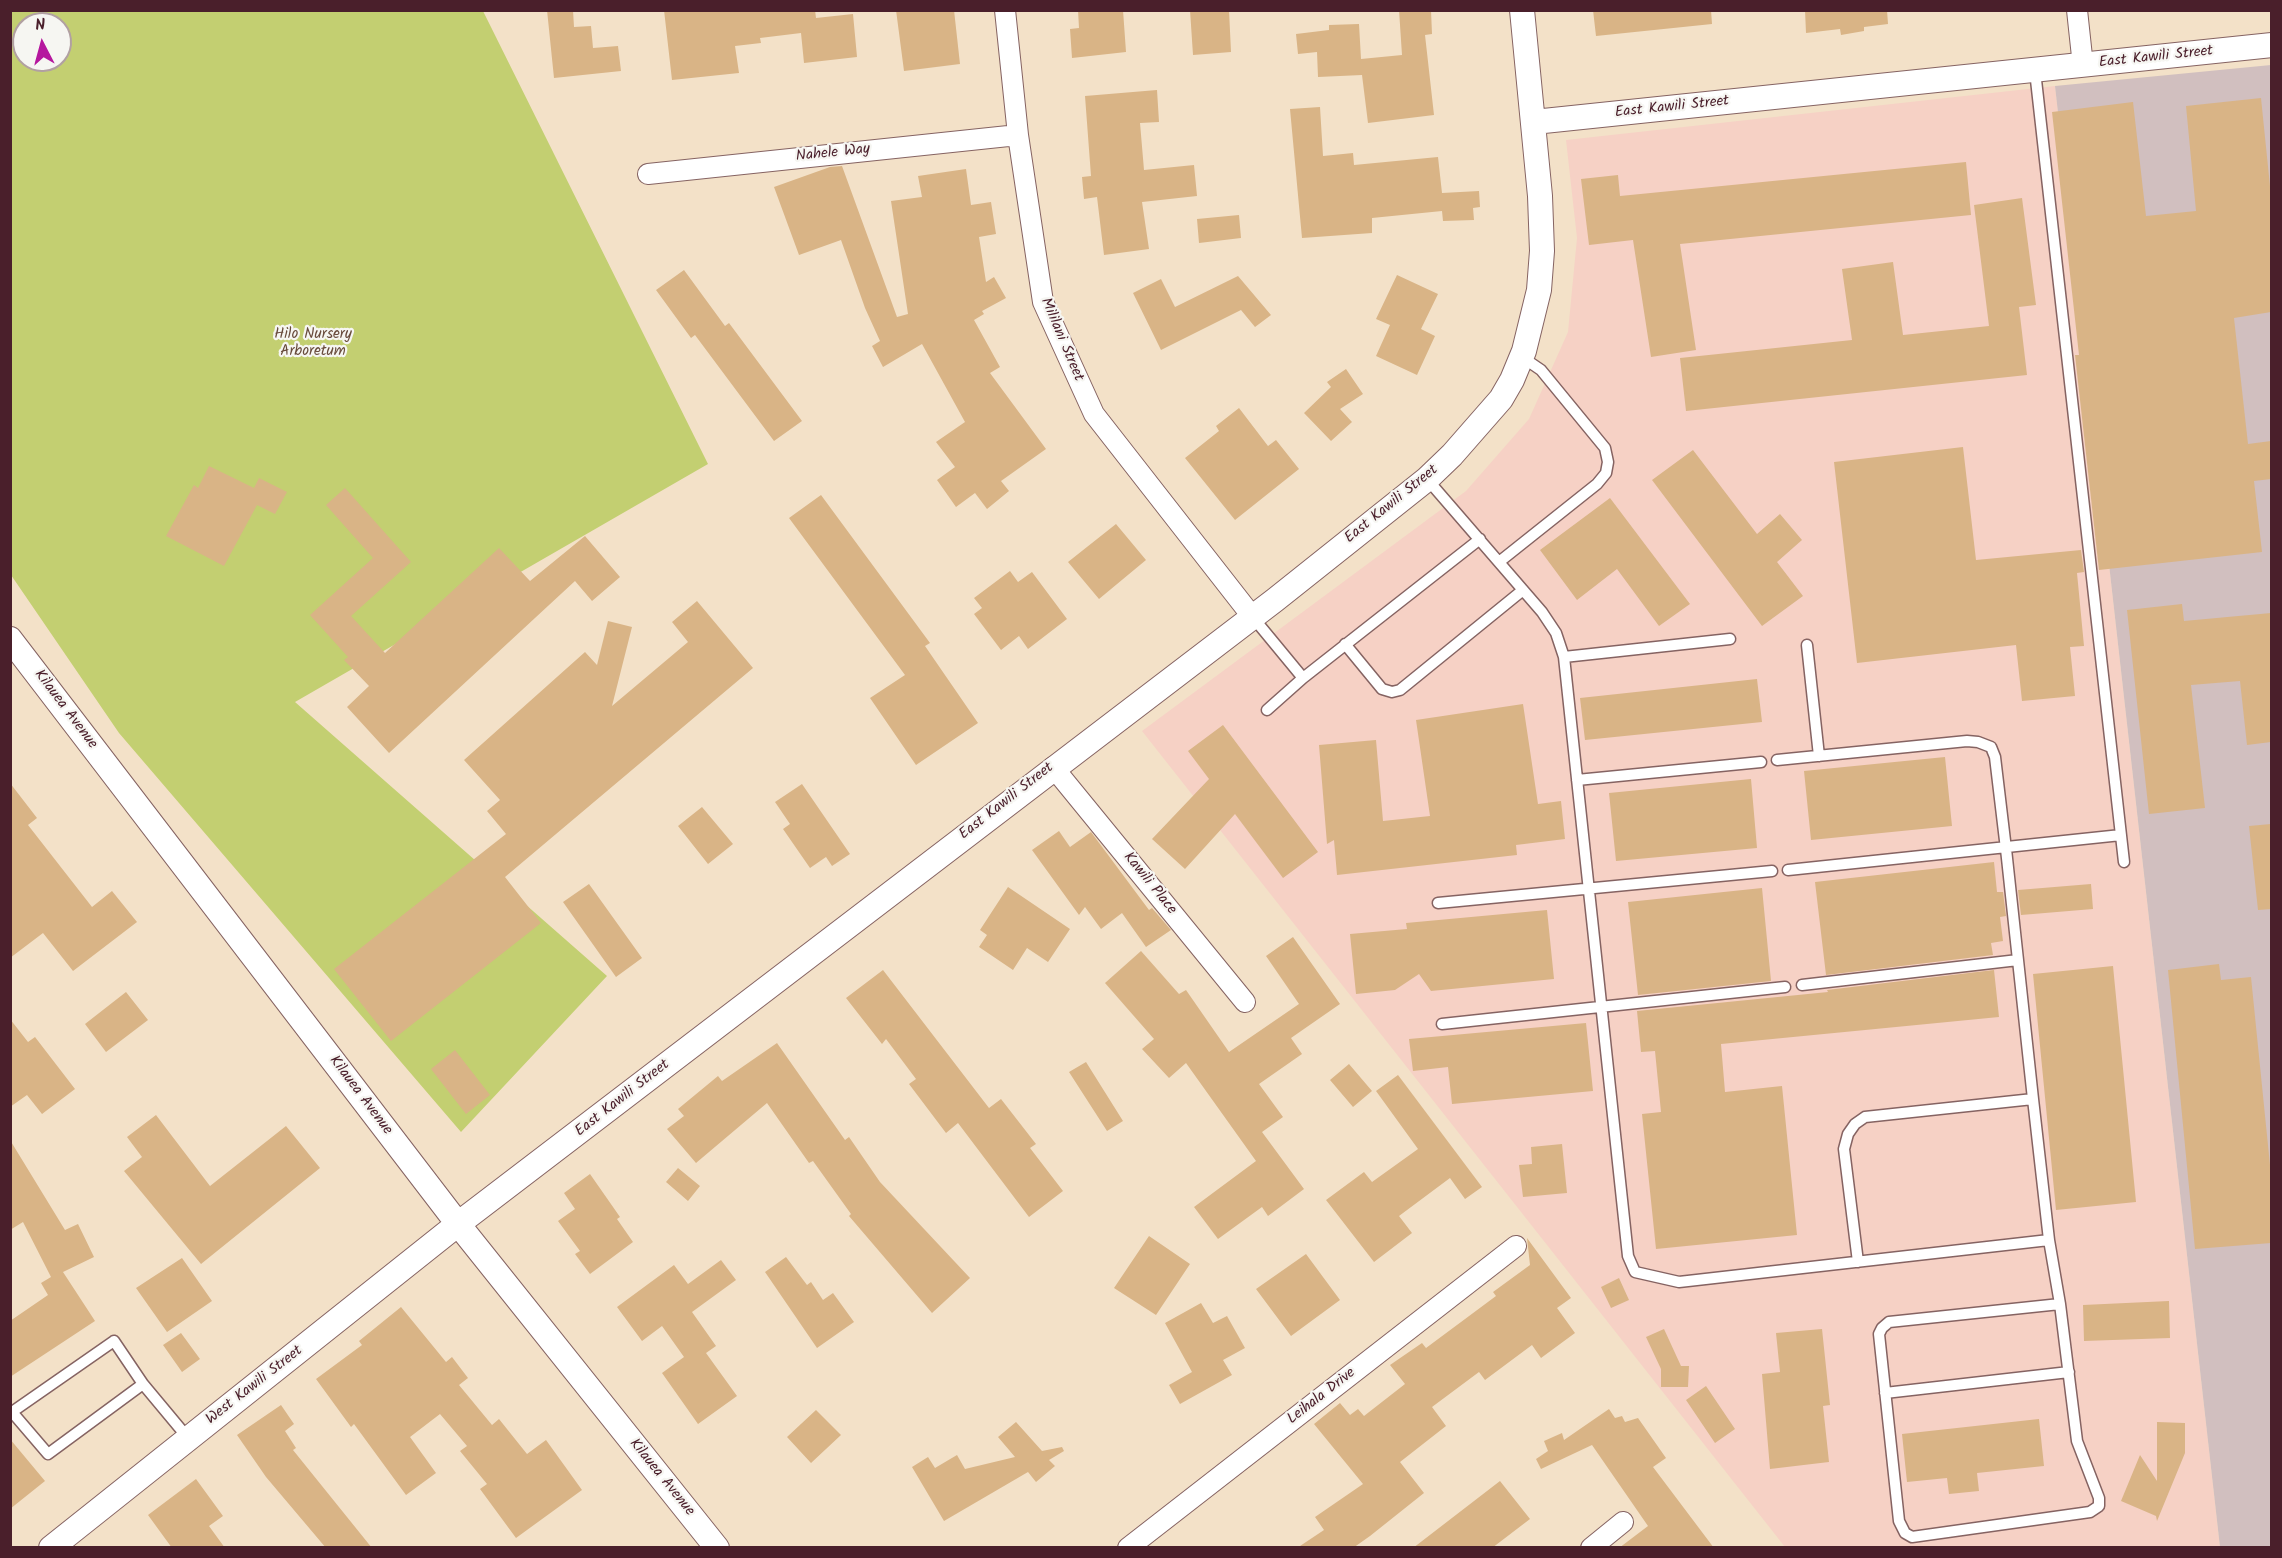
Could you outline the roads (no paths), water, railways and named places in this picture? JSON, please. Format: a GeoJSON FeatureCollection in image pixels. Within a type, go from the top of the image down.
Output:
{"type":"FeatureCollection","features":[{"type":"Feature","properties":{"kind":"street","name":"Mililani Street"},"geometry":{"type":"LineString","coordinates":[[1005,10],[1018,135],[1043,302],[1094,414],[1251,615]]}},
{"type":"Feature","properties":{"kind":"street"},"geometry":{"type":"LineString","coordinates":[[1522,10],[1534,122]]}},
{"type":"Feature","properties":{"kind":"street"},"geometry":{"type":"LineString","coordinates":[[2077,10],[2083,66]]}},
{"type":"Feature","properties":{"kind":"street","name":"East Kawili Street"},"geometry":{"type":"LineString","coordinates":[[458,1224],[1427,478],[1476,429],[1501,399],[1521,357],[1535,309],[1542,251],[1534,122],[2271,45]]}},
{"type":"Feature","properties":{"kind":"street","name":"Nahele Way"},"geometry":{"type":"LineString","coordinates":[[648,174],[1018,135]]}},
{"type":"Feature","properties":{"kind":"street","name":"Kilauea Avenue"},"geometry":{"type":"LineString","coordinates":[[10,639],[458,1224],[717,1548]]}},
{"type":"Feature","properties":{"kind":"street","name":"Kawili Place"},"geometry":{"type":"LineString","coordinates":[[1053,766],[1245,1002]]}},
{"type":"Feature","properties":{"kind":"street","name":"West Kawili Street"},"geometry":{"type":"LineString","coordinates":[[51,1548],[458,1224]]}},
{"type":"Feature","properties":{"kind":"street","name":"Leihala Drive"},"geometry":{"type":"LineString","coordinates":[[1128,1548],[1516,1246]]}},
{"type":"Feature","properties":{"kind":"street"},"geometry":{"type":"LineString","coordinates":[[1591,1548],[1623,1522]]}},
{"type":"Feature","properties":{"kind":"lane"},"geometry":{"type":"LineString","coordinates":[[2035,71],[2124,862]]}},
{"type":"Feature","properties":{"kind":"lane"},"geometry":{"type":"LineString","coordinates":[[1499,562],[1598,484],[1606,473],[1608,462],[1605,448],[1541,370],[1521,357]]}},
{"type":"Feature","properties":{"kind":"lane"},"geometry":{"type":"LineString","coordinates":[[1427,478],[1523,590],[1556,633],[1564,657],[1628,1256],[1635,1272],[1679,1282],[2049,1239]]}},
{"type":"Feature","properties":{"kind":"lane"},"geometry":{"type":"LineString","coordinates":[[1267,710],[1345,644],[1480,539]]}},
{"type":"Feature","properties":{"kind":"lane"},"geometry":{"type":"LineString","coordinates":[[1345,644],[1382,689],[1392,692],[1400,690],[1523,590]]}},
{"type":"Feature","properties":{"kind":"lane"},"geometry":{"type":"LineString","coordinates":[[1251,615],[1303,678]]}},
{"type":"Feature","properties":{"kind":"lane"},"geometry":{"type":"LineString","coordinates":[[1564,657],[1730,639]]}},
{"type":"Feature","properties":{"kind":"lane"},"geometry":{"type":"LineString","coordinates":[[1807,645],[1819,756]]}},
{"type":"Feature","properties":{"kind":"lane"},"geometry":{"type":"LineString","coordinates":[[1777,760],[1967,741],[1991,747],[1995,758],[2049,1239],[2060,1304],[2077,1441],[2099,1498],[2099,1506],[2090,1512],[1912,1537],[1905,1533],[1899,1521],[1879,1334],[1888,1322],[2060,1304]]}},
{"type":"Feature","properties":{"kind":"lane"},"geometry":{"type":"LineString","coordinates":[[1577,780],[1761,762]]}},
{"type":"Feature","properties":{"kind":"lane"},"geometry":{"type":"LineString","coordinates":[[1788,870],[2006,849],[2121,835]]}},
{"type":"Feature","properties":{"kind":"lane"},"geometry":{"type":"LineString","coordinates":[[1438,903],[1772,871]]}},
{"type":"Feature","properties":{"kind":"lane"},"geometry":{"type":"LineString","coordinates":[[1802,985],[2018,960]]}},
{"type":"Feature","properties":{"kind":"lane"},"geometry":{"type":"LineString","coordinates":[[1442,1024],[1602,1009],[1785,987]]}},
{"type":"Feature","properties":{"kind":"lane"},"geometry":{"type":"LineString","coordinates":[[1858,1262],[1844,1149],[1848,1134],[1855,1124],[1865,1117],[2033,1099]]}},
{"type":"Feature","properties":{"kind":"lane"},"geometry":{"type":"LineString","coordinates":[[143,1384],[48,1454],[12,1412],[114,1341],[143,1384],[188,1438]]}},
{"type":"Feature","properties":{"kind":"lane"},"geometry":{"type":"LineString","coordinates":[[1886,1393],[2069,1372]]}},
{"type":"Feature","properties":{"kind":"park label","name":"Hilo Nursery Arboretum"},"geometry":{"type":"Point","coordinates":[313,344]}}]}
